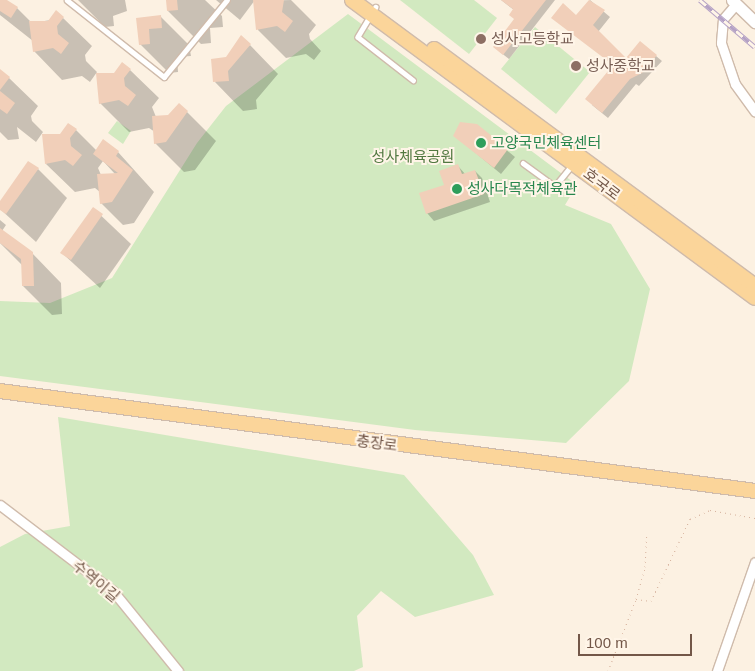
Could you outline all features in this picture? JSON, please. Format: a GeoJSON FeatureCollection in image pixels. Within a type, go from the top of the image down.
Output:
{"type":"FeatureCollection","features":[{"type":"Feature","properties":{"kind":"main road","name":"호국로"},"geometry":{"type":"LineString","coordinates":[[352,0],[372,7],[575,158],[755,286]]}},
{"type":"Feature","properties":{"kind":"main road"},"geometry":{"type":"LineString","coordinates":[[734,2],[755,22]]}},
{"type":"Feature","properties":{"kind":"main road","name":"호국로"},"geometry":{"type":"LineString","coordinates":[[575,158],[755,298]]}},
{"type":"Feature","properties":{"kind":"main road","name":"충장로"},"geometry":{"type":"LineString","coordinates":[[0,391],[755,491]]}},
{"type":"Feature","properties":{"kind":"street"},"geometry":{"type":"LineString","coordinates":[[734,2],[723,19],[721,43],[731,76],[755,112]]}},
{"type":"Feature","properties":{"kind":"street","name":"수역이길"},"geometry":{"type":"LineString","coordinates":[[0,505],[113,591],[178,671]]}},
{"type":"Feature","properties":{"kind":"street"},"geometry":{"type":"LineString","coordinates":[[718,671],[755,562]]}},
{"type":"Feature","properties":{"kind":"lane"},"geometry":{"type":"LineString","coordinates":[[67,0],[164,77],[227,0]]}},
{"type":"Feature","properties":{"kind":"lane"},"geometry":{"type":"LineString","coordinates":[[372,7],[358,37],[414,80]]}},
{"type":"Feature","properties":{"kind":"lane"},"geometry":{"type":"LineString","coordinates":[[523,163],[555,186],[575,158]]}},
{"type":"Feature","properties":{"kind":"path"},"geometry":{"type":"LineString","coordinates":[[636,599],[651,601],[690,519],[710,510],[755,518]]}},
{"type":"Feature","properties":{"kind":"path"},"geometry":{"type":"LineString","coordinates":[[608,671],[636,599],[644,566],[647,534]]}},
{"type":"Feature","properties":{"kind":"green space"},"geometry":{"type":"Polygon","coordinates":[[[400,0],[474,0],[497,18],[469,54],[400,0]]]}},
{"type":"Feature","properties":{"kind":"green space","name":"성사체육공원"},"geometry":{"type":"Polygon","coordinates":[[[348,14],[577,185],[565,205],[611,224],[650,289],[629,381],[566,443],[415,430],[0,376],[0,301],[50,303],[112,278],[197,143],[226,106],[348,14]]]}},
{"type":"Feature","properties":{"kind":"green space"},"geometry":{"type":"Polygon","coordinates":[[[535,27],[590,72],[556,114],[501,69],[535,27]]]}},
{"type":"Feature","properties":{"kind":"green space"},"geometry":{"type":"Polygon","coordinates":[[[117,121],[131,131],[123,144],[108,133],[117,121]]]}},
{"type":"Feature","properties":{"kind":"green space"},"geometry":{"type":"Polygon","coordinates":[[[58,417],[404,475],[473,555],[494,595],[415,617],[381,591],[357,616],[363,667],[354,671],[0,671],[0,547],[25,534],[70,526],[58,417]]]}},
{"type":"Feature","properties":{"kind":"building"},"geometry":{"type":"Polygon","coordinates":[[[0,0],[7,0],[18,7],[11,18],[0,11],[0,0]]]}},
{"type":"Feature","properties":{"kind":"building"},"geometry":{"type":"Polygon","coordinates":[[[166,0],[177,0],[178,10],[167,11],[166,0]]]}},
{"type":"Feature","properties":{"kind":"building"},"geometry":{"type":"Polygon","coordinates":[[[253,0],[284,0],[282,12],[293,21],[285,32],[277,26],[256,30],[253,0]]]}},
{"type":"Feature","properties":{"kind":"building"},"geometry":{"type":"Polygon","coordinates":[[[501,0],[546,0],[503,55],[493,47],[514,19],[509,15],[513,9],[501,0]]]}},
{"type":"Feature","properties":{"kind":"building"},"geometry":{"type":"Polygon","coordinates":[[[589,0],[605,10],[593,25],[626,58],[640,41],[657,55],[642,73],[630,79],[602,113],[585,99],[613,65],[551,18],[563,3],[576,15],[589,0]]]}},
{"type":"Feature","properties":{"kind":"building"},"geometry":{"type":"Polygon","coordinates":[[[56,10],[64,17],[57,26],[58,34],[69,43],[61,54],[53,48],[33,52],[29,21],[48,21],[56,10]]]}},
{"type":"Feature","properties":{"kind":"building"},"geometry":{"type":"Polygon","coordinates":[[[161,15],[162,28],[149,29],[150,44],[139,45],[136,18],[161,15]]]}},
{"type":"Feature","properties":{"kind":"building"},"geometry":{"type":"Polygon","coordinates":[[[241,35],[251,44],[228,71],[229,81],[213,82],[211,59],[226,57],[241,35]]]}},
{"type":"Feature","properties":{"kind":"building"},"geometry":{"type":"Polygon","coordinates":[[[122,62],[131,69],[124,78],[125,86],[136,95],[128,106],[119,100],[99,104],[96,73],[114,73],[122,62]]]}},
{"type":"Feature","properties":{"kind":"building"},"geometry":{"type":"Polygon","coordinates":[[[0,69],[10,77],[0,90],[0,69]]]}},
{"type":"Feature","properties":{"kind":"building"},"geometry":{"type":"Polygon","coordinates":[[[0,91],[15,103],[7,114],[0,109],[0,91]]]}},
{"type":"Feature","properties":{"kind":"building"},"geometry":{"type":"Polygon","coordinates":[[[179,103],[188,111],[166,142],[154,144],[152,116],[168,115],[179,103]]]}},
{"type":"Feature","properties":{"kind":"building","name":"고양국민체육센터"},"geometry":{"type":"Polygon","coordinates":[[[460,122],[477,124],[508,149],[494,168],[453,136],[460,122]]]}},
{"type":"Feature","properties":{"kind":"building"},"geometry":{"type":"Polygon","coordinates":[[[68,123],[77,129],[70,138],[71,146],[82,155],[73,166],[65,160],[45,164],[42,134],[60,134],[68,123]]]}},
{"type":"Feature","properties":{"kind":"building"},"geometry":{"type":"Polygon","coordinates":[[[103,139],[119,151],[116,156],[133,170],[112,202],[100,204],[97,174],[118,173],[93,154],[103,139]]]}},
{"type":"Feature","properties":{"kind":"building"},"geometry":{"type":"Polygon","coordinates":[[[28,161],[39,168],[6,214],[0,210],[0,201],[28,161]]]}},
{"type":"Feature","properties":{"kind":"building","name":"성사다목적체육관"},"geometry":{"type":"Polygon","coordinates":[[[458,164],[462,174],[475,170],[484,194],[426,214],[419,193],[444,185],[439,171],[458,164]]]}},
{"type":"Feature","properties":{"kind":"building"},"geometry":{"type":"Polygon","coordinates":[[[93,207],[103,214],[71,260],[60,253],[93,207]]]}},
{"type":"Feature","properties":{"kind":"building"},"geometry":{"type":"Polygon","coordinates":[[[0,228],[33,252],[34,286],[22,286],[21,259],[0,243],[0,228]]]}},
{"type":"Feature","properties":{"kind":"railway"},"geometry":{"type":"LineString","coordinates":[[700,0],[755,47]]}},
{"type":"Feature","properties":{"kind":"place","name":"성사고등학교"},"geometry":{"type":"Point","coordinates":[481,39]}},
{"type":"Feature","properties":{"kind":"place","name":"성사중학교"},"geometry":{"type":"Point","coordinates":[576,66]}},
{"type":"Feature","properties":{"kind":"place","name":"고양국민체육센터"},"geometry":{"type":"Point","coordinates":[481,143]}},
{"type":"Feature","properties":{"kind":"place","name":"성사다목적체육관"},"geometry":{"type":"Point","coordinates":[457,189]}}]}
